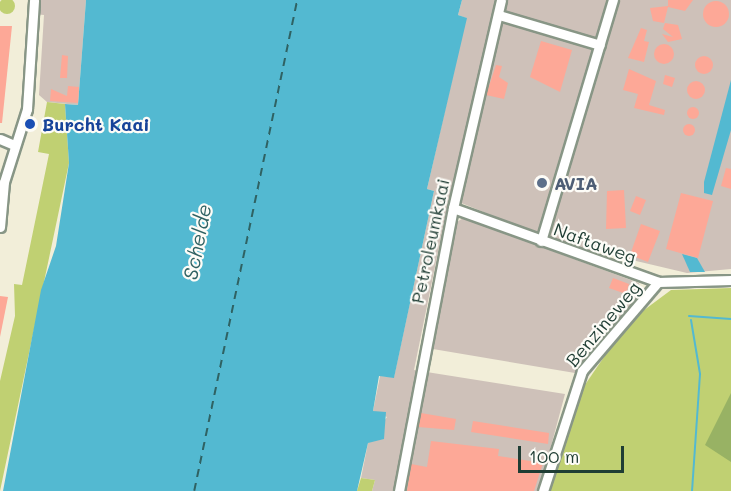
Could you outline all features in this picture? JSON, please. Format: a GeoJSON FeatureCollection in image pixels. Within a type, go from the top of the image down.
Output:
{"type":"FeatureCollection","features":[{"type":"Feature","properties":{"kind":"street"},"geometry":{"type":"LineString","coordinates":[[0,227],[14,145],[27,109],[34,0]]}},
{"type":"Feature","properties":{"kind":"street","name":"Petroleumkaai"},"geometry":{"type":"LineString","coordinates":[[399,491],[453,208],[501,0]]}},
{"type":"Feature","properties":{"kind":"street"},"geometry":{"type":"LineString","coordinates":[[541,241],[613,0]]}},
{"type":"Feature","properties":{"kind":"street"},"geometry":{"type":"LineString","coordinates":[[499,15],[600,45]]}},
{"type":"Feature","properties":{"kind":"street"},"geometry":{"type":"LineString","coordinates":[[0,139],[14,145]]}},
{"type":"Feature","properties":{"kind":"street","name":"Naftaweg"},"geometry":{"type":"LineString","coordinates":[[453,208],[658,282],[731,280]]}},
{"type":"Feature","properties":{"kind":"street","name":"Benzineweg"},"geometry":{"type":"LineString","coordinates":[[543,491],[577,380],[658,282]]}},
{"type":"Feature","properties":{"kind":"shaded area"},"geometry":{"type":"Polygon","coordinates":[[[34,0],[86,0],[78,105],[47,102],[39,95],[44,15],[33,14],[34,0]]]}},
{"type":"Feature","properties":{"kind":"shaded area"},"geometry":{"type":"Polygon","coordinates":[[[462,0],[731,0],[731,269],[687,273],[560,243],[449,198],[414,370],[565,394],[539,491],[372,491],[375,480],[361,478],[368,443],[387,417],[373,411],[380,376],[394,377],[434,191],[427,189],[466,18],[458,15],[462,0]]]}},
{"type":"Feature","properties":{"kind":"shaded area"},"geometry":{"type":"Polygon","coordinates":[[[463,218],[639,283],[642,294],[575,373],[427,348],[457,222],[463,218]]]}},
{"type":"Feature","properties":{"kind":"green space"},"geometry":{"type":"Polygon","coordinates":[[[7,-2],[15,6],[7,14],[-1,6],[7,-2]]]}},
{"type":"Feature","properties":{"kind":"green space"},"geometry":{"type":"Polygon","coordinates":[[[47,102],[65,104],[69,163],[0,491],[0,381],[15,316],[14,284],[22,285],[49,154],[38,152],[47,102]]]}},
{"type":"Feature","properties":{"kind":"green space"},"geometry":{"type":"Polygon","coordinates":[[[731,288],[731,491],[548,491],[580,392],[628,322],[671,290],[731,288]]]}},
{"type":"Feature","properties":{"kind":"green space"},"geometry":{"type":"Polygon","coordinates":[[[731,393],[731,462],[705,445],[731,393]]]}},
{"type":"Feature","properties":{"kind":"green space"},"geometry":{"type":"Polygon","coordinates":[[[361,478],[375,480],[372,491],[357,491],[361,478]]]}},
{"type":"Feature","properties":{"kind":"water","name":"Schelde"},"geometry":{"type":"Polygon","coordinates":[[[86,0],[462,0],[458,15],[467,18],[427,189],[434,191],[394,378],[379,376],[373,411],[386,412],[384,439],[368,443],[357,491],[3,491],[41,290],[56,246],[69,163],[65,104],[78,105],[86,0]]]}},
{"type":"Feature","properties":{"kind":"water"},"geometry":{"type":"Polygon","coordinates":[[[731,80],[731,130],[712,195],[704,193],[704,182],[731,80]]]}},
{"type":"Feature","properties":{"kind":"water"},"geometry":{"type":"Polygon","coordinates":[[[682,254],[697,258],[705,272],[690,272],[682,254]]]}},
{"type":"Feature","properties":{"kind":"building"},"geometry":{"type":"Polygon","coordinates":[[[668,0],[693,0],[685,11],[668,7],[664,23],[653,21],[650,8],[668,6],[668,0]]]}},
{"type":"Feature","properties":{"kind":"building"},"geometry":{"type":"Polygon","coordinates":[[[716,1],[725,5],[729,14],[725,23],[716,27],[707,23],[703,14],[707,5],[716,1]]]}},
{"type":"Feature","properties":{"kind":"building"},"geometry":{"type":"Polygon","coordinates":[[[665,23],[678,25],[682,39],[668,42],[662,34],[673,37],[663,29],[665,23]]]}},
{"type":"Feature","properties":{"kind":"building"},"geometry":{"type":"Polygon","coordinates":[[[0,26],[12,26],[2,123],[0,123],[0,26]]]}},
{"type":"Feature","properties":{"kind":"building"},"geometry":{"type":"Polygon","coordinates":[[[641,28],[647,30],[644,41],[649,42],[644,62],[628,58],[641,28]]]}},
{"type":"Feature","properties":{"kind":"building"},"geometry":{"type":"Polygon","coordinates":[[[541,41],[572,50],[560,92],[530,77],[541,41]]]}},
{"type":"Feature","properties":{"kind":"building"},"geometry":{"type":"Polygon","coordinates":[[[664,44],[671,47],[674,54],[671,61],[664,64],[657,61],[654,54],[657,47],[664,44]]]}},
{"type":"Feature","properties":{"kind":"building"},"geometry":{"type":"Polygon","coordinates":[[[62,55],[68,56],[67,78],[60,78],[62,55]]]}},
{"type":"Feature","properties":{"kind":"building"},"geometry":{"type":"Polygon","coordinates":[[[700,56],[708,56],[713,61],[711,72],[700,74],[695,69],[695,61],[700,56]]]}},
{"type":"Feature","properties":{"kind":"building"},"geometry":{"type":"Polygon","coordinates":[[[496,65],[502,66],[499,77],[508,83],[504,99],[486,95],[496,65]]]}},
{"type":"Feature","properties":{"kind":"building"},"geometry":{"type":"Polygon","coordinates":[[[629,69],[656,81],[649,105],[665,110],[664,115],[634,108],[638,94],[623,90],[629,69]]]}},
{"type":"Feature","properties":{"kind":"building"},"geometry":{"type":"Polygon","coordinates":[[[665,75],[675,78],[672,87],[663,84],[665,75]]]}},
{"type":"Feature","properties":{"kind":"building"},"geometry":{"type":"Polygon","coordinates":[[[692,81],[700,81],[705,86],[703,97],[692,99],[687,94],[687,86],[692,81]]]}},
{"type":"Feature","properties":{"kind":"building"},"geometry":{"type":"Polygon","coordinates":[[[68,86],[79,87],[78,103],[50,101],[51,89],[67,96],[68,86]]]}},
{"type":"Feature","properties":{"kind":"building"},"geometry":{"type":"Polygon","coordinates":[[[695,107],[698,108],[698,118],[691,119],[688,118],[687,111],[688,108],[695,107]]]}},
{"type":"Feature","properties":{"kind":"building"},"geometry":{"type":"Polygon","coordinates":[[[691,124],[694,125],[694,135],[687,136],[684,135],[683,128],[684,125],[691,124]]]}},
{"type":"Feature","properties":{"kind":"building"},"geometry":{"type":"Polygon","coordinates":[[[726,168],[731,169],[731,189],[721,186],[726,168]]]}},
{"type":"Feature","properties":{"kind":"building"},"geometry":{"type":"Polygon","coordinates":[[[624,190],[626,228],[606,229],[607,191],[624,190]]]}},
{"type":"Feature","properties":{"kind":"building"},"geometry":{"type":"Polygon","coordinates":[[[681,193],[713,201],[698,258],[666,249],[681,193]]]}},
{"type":"Feature","properties":{"kind":"building"},"geometry":{"type":"Polygon","coordinates":[[[636,196],[646,200],[640,215],[630,211],[636,196]]]}},
{"type":"Feature","properties":{"kind":"building"},"geometry":{"type":"Polygon","coordinates":[[[641,224],[660,231],[648,262],[630,255],[641,224]]]}},
{"type":"Feature","properties":{"kind":"building"},"geometry":{"type":"Polygon","coordinates":[[[613,278],[629,284],[626,294],[609,288],[613,278]]]}},
{"type":"Feature","properties":{"kind":"building"},"geometry":{"type":"Polygon","coordinates":[[[0,296],[8,297],[0,337],[0,296]]]}},
{"type":"Feature","properties":{"kind":"building"},"geometry":{"type":"Polygon","coordinates":[[[421,413],[456,419],[454,430],[418,427],[421,413]]]}},
{"type":"Feature","properties":{"kind":"building"},"geometry":{"type":"Polygon","coordinates":[[[473,421],[549,433],[548,444],[471,432],[473,421]]]}},
{"type":"Feature","properties":{"kind":"building"},"geometry":{"type":"Polygon","coordinates":[[[431,441],[499,449],[498,456],[543,463],[534,491],[407,491],[411,464],[427,467],[431,441]]]}},
{"type":"Feature","properties":{"kind":"waterway"},"geometry":{"type":"LineString","coordinates":[[689,316],[731,319]]}},
{"type":"Feature","properties":{"kind":"waterway"},"geometry":{"type":"LineString","coordinates":[[691,320],[700,374],[692,491]]}},
{"type":"Feature","properties":{"kind":"ferry route"},"geometry":{"type":"LineString","coordinates":[[194,491],[297,0]]}},
{"type":"Feature","properties":{"kind":"place","name":"Burcht Kaai"},"geometry":{"type":"Point","coordinates":[30,124]}},
{"type":"Feature","properties":{"kind":"place","name":"AVIA"},"geometry":{"type":"Point","coordinates":[542,183]}}]}
